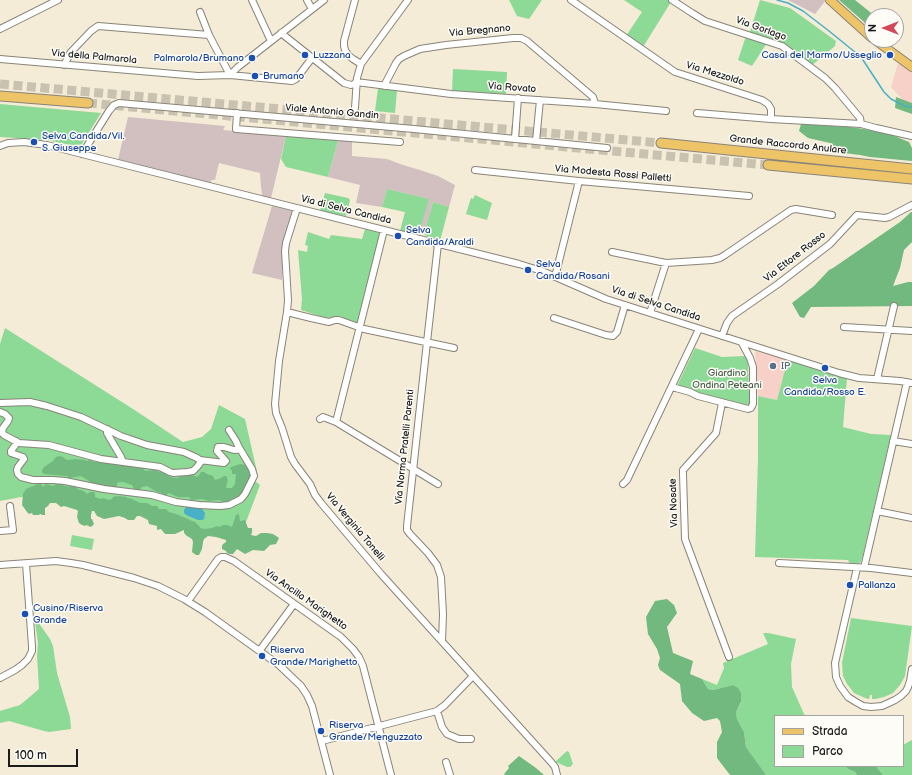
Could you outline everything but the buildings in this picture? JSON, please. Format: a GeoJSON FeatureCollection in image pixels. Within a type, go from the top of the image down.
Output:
{"type":"FeatureCollection","features":[{"type":"Feature","properties":{"kind":"highway"},"geometry":{"type":"LineString","coordinates":[[0,96],[88,103]]}},
{"type":"Feature","properties":{"kind":"highway","name":"Grande Raccordo Anulare"},"geometry":{"type":"LineString","coordinates":[[661,144],[912,168]]}},
{"type":"Feature","properties":{"kind":"highway"},"geometry":{"type":"LineString","coordinates":[[768,165],[912,179]]}},
{"type":"Feature","properties":{"kind":"main road"},"geometry":{"type":"LineString","coordinates":[[830,0],[864,31]]}},
{"type":"Feature","properties":{"kind":"main road"},"geometry":{"type":"LineString","coordinates":[[886,48],[912,67]]}},
{"type":"Feature","properties":{"kind":"street"},"geometry":{"type":"LineString","coordinates":[[0,28],[58,0]]}},
{"type":"Feature","properties":{"kind":"street"},"geometry":{"type":"LineString","coordinates":[[252,0],[271,42]]}},
{"type":"Feature","properties":{"kind":"street"},"geometry":{"type":"LineString","coordinates":[[307,0],[312,9]]}},
{"type":"Feature","properties":{"kind":"street"},"geometry":{"type":"LineString","coordinates":[[200,12],[209,35],[230,76],[238,67],[324,0]]}},
{"type":"Feature","properties":{"kind":"street"},"geometry":{"type":"LineString","coordinates":[[356,0],[344,41],[344,46],[348,55],[361,64]]}},
{"type":"Feature","properties":{"kind":"street"},"geometry":{"type":"LineString","coordinates":[[355,108],[356,82],[361,64],[408,0]]}},
{"type":"Feature","properties":{"kind":"street","name":"Via Mezzoldo"},"geometry":{"type":"LineString","coordinates":[[571,0],[676,73],[762,100],[768,104],[771,109],[771,119]]}},
{"type":"Feature","properties":{"kind":"street","name":"Via Gorlago"},"geometry":{"type":"LineString","coordinates":[[672,0],[692,14],[705,20],[782,46],[825,78],[860,118],[861,124]]}},
{"type":"Feature","properties":{"kind":"street"},"geometry":{"type":"LineString","coordinates":[[64,65],[71,52],[91,31],[98,26],[209,35]]}},
{"type":"Feature","properties":{"kind":"street","name":"Via Rovato"},"geometry":{"type":"LineString","coordinates":[[281,33],[345,84],[352,85],[356,82],[450,94],[595,104],[666,111]]}},
{"type":"Feature","properties":{"kind":"street","name":"Via Bregnano"},"geometry":{"type":"LineString","coordinates":[[384,86],[398,60],[420,49],[521,38],[527,41],[593,97],[595,104]]}},
{"type":"Feature","properties":{"kind":"street","name":"Via della Palmarola"},"geometry":{"type":"LineString","coordinates":[[0,59],[198,76],[230,76],[292,81],[312,58]]}},
{"type":"Feature","properties":{"kind":"street"},"geometry":{"type":"LineString","coordinates":[[515,139],[518,98]]}},
{"type":"Feature","properties":{"kind":"street"},"geometry":{"type":"LineString","coordinates":[[536,141],[540,100]]}},
{"type":"Feature","properties":{"kind":"street","name":"Viale Antonio Gandin"},"geometry":{"type":"LineString","coordinates":[[82,154],[112,106],[117,104],[237,113],[318,122],[607,148]]}},
{"type":"Feature","properties":{"kind":"street"},"geometry":{"type":"LineString","coordinates":[[237,113],[236,129],[400,142]]}},
{"type":"Feature","properties":{"kind":"street"},"geometry":{"type":"LineString","coordinates":[[697,113],[861,124],[912,136]]}},
{"type":"Feature","properties":{"kind":"street","name":"Via di Selva Candida"},"geometry":{"type":"LineString","coordinates":[[0,146],[8,143],[24,142],[47,144],[531,267],[594,294],[625,305],[839,373],[859,378],[910,382]]}},
{"type":"Feature","properties":{"kind":"street","name":"Via Modesta Rossi Palletti"},"geometry":{"type":"LineString","coordinates":[[475,170],[749,196]]}},
{"type":"Feature","properties":{"kind":"street"},"geometry":{"type":"LineString","coordinates":[[555,277],[579,181]]}},
{"type":"Feature","properties":{"kind":"street","name":"Via Ettore Rosso"},"geometry":{"type":"LineString","coordinates":[[722,336],[727,323],[732,316],[778,284],[830,244],[856,215],[886,218],[912,205]]}},
{"type":"Feature","properties":{"kind":"street","name":"Via Verginia Tonelli"},"geometry":{"type":"LineString","coordinates":[[297,208],[285,247],[288,300],[281,348],[275,409],[291,457],[321,503],[381,574],[551,762],[555,767],[557,775]]}},
{"type":"Feature","properties":{"kind":"street"},"geometry":{"type":"LineString","coordinates":[[612,252],[666,263],[706,261],[720,258],[791,210],[796,209],[832,215]]}},
{"type":"Feature","properties":{"kind":"street"},"geometry":{"type":"LineString","coordinates":[[336,422],[384,230]]}},
{"type":"Feature","properties":{"kind":"street","name":"Via Norma Pratelli Parenti"},"geometry":{"type":"LineString","coordinates":[[438,244],[407,528],[410,534],[437,565],[441,577],[443,614],[442,641]]}},
{"type":"Feature","properties":{"kind":"street"},"geometry":{"type":"LineString","coordinates":[[650,313],[666,263]]}},
{"type":"Feature","properties":{"kind":"street"},"geometry":{"type":"LineString","coordinates":[[554,318],[613,336],[617,332],[625,305]]}},
{"type":"Feature","properties":{"kind":"street"},"geometry":{"type":"LineString","coordinates":[[877,379],[894,306]]}},
{"type":"Feature","properties":{"kind":"street"},"geometry":{"type":"LineString","coordinates":[[287,312],[329,322],[339,320],[359,328],[454,348]]}},
{"type":"Feature","properties":{"kind":"street"},"geometry":{"type":"LineString","coordinates":[[844,327],[912,330]]}},
{"type":"Feature","properties":{"kind":"street"},"geometry":{"type":"LineString","coordinates":[[623,484],[627,480],[699,329]]}},
{"type":"Feature","properties":{"kind":"street"},"geometry":{"type":"LineString","coordinates":[[672,387],[722,403],[749,409],[751,408],[752,364],[742,343]]}},
{"type":"Feature","properties":{"kind":"street"},"geometry":{"type":"LineString","coordinates":[[910,382],[893,440],[877,511],[835,662],[836,677],[846,695],[856,702],[867,706],[882,706],[901,696],[908,687],[912,669]]}},
{"type":"Feature","properties":{"kind":"street"},"geometry":{"type":"LineString","coordinates":[[0,403],[30,402],[38,404],[81,417],[121,436],[148,445],[184,452],[200,460],[224,463],[226,461],[217,451],[218,447],[240,450]]}},
{"type":"Feature","properties":{"kind":"street","name":"Via Nosate"},"geometry":{"type":"LineString","coordinates":[[722,403],[716,433],[683,470],[683,474],[685,539],[729,657]]}},
{"type":"Feature","properties":{"kind":"street"},"geometry":{"type":"LineString","coordinates":[[0,412],[9,418],[3,428],[2,433],[19,443],[49,445],[101,459],[160,467],[170,472],[179,473],[193,471],[200,463],[200,460]]}},
{"type":"Feature","properties":{"kind":"street"},"geometry":{"type":"LineString","coordinates":[[320,419],[323,417],[336,422],[438,484]]}},
{"type":"Feature","properties":{"kind":"street"},"geometry":{"type":"LineString","coordinates":[[107,429],[107,433],[123,462]]}},
{"type":"Feature","properties":{"kind":"street"},"geometry":{"type":"LineString","coordinates":[[16,441],[11,453],[23,456],[24,459],[17,470],[20,477],[33,480],[65,481],[104,489],[152,495],[176,502],[215,506],[229,505],[241,499],[255,477],[252,469],[229,430]]}},
{"type":"Feature","properties":{"kind":"street"},"geometry":{"type":"LineString","coordinates":[[893,440],[912,444]]}},
{"type":"Feature","properties":{"kind":"street"},"geometry":{"type":"LineString","coordinates":[[0,531],[13,530],[10,506]]}},
{"type":"Feature","properties":{"kind":"street"},"geometry":{"type":"LineString","coordinates":[[877,511],[912,518]]}},
{"type":"Feature","properties":{"kind":"street","name":"Via Ancilla Marighetto"},"geometry":{"type":"LineString","coordinates":[[188,601],[215,562],[219,558],[227,557],[341,637],[358,655],[363,666],[391,775]]}},
{"type":"Feature","properties":{"kind":"street"},"geometry":{"type":"LineString","coordinates":[[0,566],[60,562],[76,563],[134,578],[167,590],[188,601],[260,650],[293,677],[305,692],[312,706],[330,775]]}},
{"type":"Feature","properties":{"kind":"street"},"geometry":{"type":"LineString","coordinates":[[779,563],[912,573]]}},
{"type":"Feature","properties":{"kind":"street"},"geometry":{"type":"LineString","coordinates":[[0,678],[22,665],[28,659],[32,651],[26,564]]}},
{"type":"Feature","properties":{"kind":"street"},"geometry":{"type":"LineString","coordinates":[[260,650],[294,604]]}},
{"type":"Feature","properties":{"kind":"street"},"geometry":{"type":"LineString","coordinates":[[322,740],[437,711],[445,705],[473,676]]}},
{"type":"Feature","properties":{"kind":"street"},"geometry":{"type":"LineString","coordinates":[[437,711],[442,727],[446,733],[459,739],[471,739]]}},
{"type":"Feature","properties":{"kind":"street"},"geometry":{"type":"LineString","coordinates":[[446,762],[450,775]]}},
{"type":"Feature","properties":{"kind":"shaded area"},"geometry":{"type":"Polygon","coordinates":[[[788,0],[826,0],[815,14],[788,0]]]}},
{"type":"Feature","properties":{"kind":"shaded area"},"geometry":{"type":"Polygon","coordinates":[[[898,63],[912,72],[912,103],[902,99],[891,87],[898,63]]]}},
{"type":"Feature","properties":{"kind":"shaded area"},"geometry":{"type":"Polygon","coordinates":[[[128,117],[225,126],[223,130],[286,136],[271,198],[261,196],[260,173],[219,163],[215,180],[211,180],[211,183],[118,160],[128,117]]]}},
{"type":"Feature","properties":{"kind":"shaded area"},"geometry":{"type":"Polygon","coordinates":[[[338,140],[352,142],[352,156],[387,159],[438,176],[455,185],[449,207],[433,202],[424,234],[419,233],[428,199],[387,189],[382,207],[356,203],[360,185],[328,177],[338,140]]]}},
{"type":"Feature","properties":{"kind":"shaded area"},"geometry":{"type":"Polygon","coordinates":[[[272,206],[293,211],[282,248],[282,280],[252,273],[272,206]]]}},
{"type":"Feature","properties":{"kind":"shaded area"},"geometry":{"type":"Polygon","coordinates":[[[755,351],[791,360],[786,366],[777,400],[758,396],[755,351]]]}},
{"type":"Feature","properties":{"kind":"green space"},"geometry":{"type":"Polygon","coordinates":[[[509,0],[542,0],[529,19],[517,16],[509,0]]]}},
{"type":"Feature","properties":{"kind":"green space"},"geometry":{"type":"Polygon","coordinates":[[[624,0],[668,0],[671,2],[643,47],[626,36],[642,12],[624,0]]]}},
{"type":"Feature","properties":{"kind":"green space"},"geometry":{"type":"Polygon","coordinates":[[[760,0],[790,8],[836,41],[835,46],[811,66],[783,43],[750,32],[760,0]]]}},
{"type":"Feature","properties":{"kind":"green space"},"geometry":{"type":"Polygon","coordinates":[[[839,0],[855,0],[865,8],[864,22],[839,0]]]}},
{"type":"Feature","properties":{"kind":"green space"},"geometry":{"type":"Polygon","coordinates":[[[746,36],[767,43],[752,66],[738,60],[746,36]]]}},
{"type":"Feature","properties":{"kind":"green space"},"geometry":{"type":"Polygon","coordinates":[[[453,69],[507,72],[506,94],[452,91],[453,69]]]}},
{"type":"Feature","properties":{"kind":"green space"},"geometry":{"type":"Polygon","coordinates":[[[378,88],[397,90],[395,113],[375,111],[378,88]]]}},
{"type":"Feature","properties":{"kind":"green space"},"geometry":{"type":"Polygon","coordinates":[[[896,97],[912,103],[912,114],[895,108],[896,97]]]}},
{"type":"Feature","properties":{"kind":"green space"},"geometry":{"type":"Polygon","coordinates":[[[0,104],[101,113],[80,147],[47,140],[0,137],[0,104]]]}},
{"type":"Feature","properties":{"kind":"green space"},"geometry":{"type":"Polygon","coordinates":[[[801,124],[850,127],[885,132],[909,142],[912,148],[912,161],[836,152],[830,143],[808,138],[799,131],[801,124]]]}},
{"type":"Feature","properties":{"kind":"green space"},"geometry":{"type":"Polygon","coordinates":[[[286,136],[338,140],[328,177],[286,167],[281,159],[286,136]]]}},
{"type":"Feature","properties":{"kind":"green space"},"geometry":{"type":"Polygon","coordinates":[[[387,189],[429,199],[419,233],[415,235],[400,231],[405,212],[382,207],[387,189]]]}},
{"type":"Feature","properties":{"kind":"green space"},"geometry":{"type":"Polygon","coordinates":[[[325,193],[348,198],[350,200],[346,216],[320,211],[325,193]]]}},
{"type":"Feature","properties":{"kind":"green space"},"geometry":{"type":"Polygon","coordinates":[[[475,195],[492,203],[487,220],[466,214],[471,198],[473,199],[475,195]]]}},
{"type":"Feature","properties":{"kind":"green space"},"geometry":{"type":"Polygon","coordinates":[[[433,202],[449,207],[440,241],[432,240],[424,234],[433,202]]]}},
{"type":"Feature","properties":{"kind":"green space"},"geometry":{"type":"Polygon","coordinates":[[[911,212],[912,242],[904,250],[900,268],[893,286],[912,282],[912,306],[811,307],[804,318],[800,317],[792,303],[814,286],[829,270],[900,222],[911,212]]]}},
{"type":"Feature","properties":{"kind":"green space"},"geometry":{"type":"Polygon","coordinates":[[[365,229],[380,233],[357,323],[340,316],[326,318],[301,310],[302,299],[298,250],[307,252],[308,246],[305,245],[308,232],[329,239],[331,235],[362,239],[365,229]]]}},
{"type":"Feature","properties":{"kind":"green space"},"geometry":{"type":"Polygon","coordinates":[[[5,328],[183,442],[202,437],[211,429],[219,405],[245,419],[258,476],[255,481],[260,485],[246,522],[245,543],[189,524],[89,503],[21,497],[0,501],[0,344],[5,328]]]}},
{"type":"Feature","properties":{"kind":"green space","name":"Giardino Ondina Peteani"},"geometry":{"type":"Polygon","coordinates":[[[695,348],[722,357],[746,356],[748,363],[749,396],[751,403],[749,405],[747,406],[702,394],[690,388],[678,386],[695,348]]]}},
{"type":"Feature","properties":{"kind":"green space"},"geometry":{"type":"Polygon","coordinates":[[[791,360],[833,375],[847,378],[843,427],[871,434],[891,435],[863,555],[861,562],[857,564],[850,564],[848,560],[755,557],[758,396],[777,400],[786,366],[791,360]]]}},
{"type":"Feature","properties":{"kind":"green space"},"geometry":{"type":"Polygon","coordinates":[[[60,456],[67,460],[90,460],[94,462],[129,459],[142,467],[145,471],[162,471],[170,477],[176,478],[188,473],[197,477],[201,472],[213,476],[215,480],[226,476],[228,480],[227,488],[232,488],[235,484],[236,474],[232,474],[230,468],[240,464],[246,465],[249,469],[250,479],[246,484],[245,489],[233,501],[223,502],[219,500],[209,501],[202,499],[191,500],[189,497],[178,497],[169,493],[163,495],[162,493],[157,492],[147,486],[142,487],[139,490],[135,490],[132,485],[120,482],[117,483],[117,489],[108,488],[107,486],[103,487],[90,483],[81,476],[69,478],[67,476],[44,474],[42,472],[44,467],[56,457],[60,456]]]}},
{"type":"Feature","properties":{"kind":"green space"},"geometry":{"type":"Polygon","coordinates":[[[59,483],[68,487],[75,486],[87,494],[94,492],[95,497],[101,499],[104,498],[108,500],[116,496],[126,497],[140,503],[147,503],[152,506],[157,506],[159,509],[166,509],[169,512],[195,522],[201,528],[205,529],[223,525],[232,527],[236,515],[238,514],[240,521],[245,520],[248,528],[252,528],[251,535],[256,536],[261,533],[267,533],[273,534],[279,538],[276,544],[270,545],[264,551],[253,550],[245,554],[237,549],[233,554],[230,554],[222,549],[222,546],[226,540],[208,536],[204,539],[199,555],[196,555],[192,552],[192,539],[184,533],[184,530],[175,534],[165,534],[161,529],[157,530],[157,526],[149,524],[148,520],[140,516],[137,516],[134,520],[128,520],[119,516],[104,519],[97,516],[94,511],[92,511],[91,519],[94,524],[91,527],[79,523],[77,510],[64,506],[61,507],[56,503],[50,503],[45,508],[45,515],[33,515],[32,513],[29,514],[27,512],[22,505],[23,494],[26,489],[38,484],[41,484],[43,487],[46,484],[53,486],[59,483]]]}},
{"type":"Feature","properties":{"kind":"green space"},"geometry":{"type":"Polygon","coordinates":[[[72,535],[94,539],[92,550],[70,546],[72,535]]]}},
{"type":"Feature","properties":{"kind":"green space"},"geometry":{"type":"Polygon","coordinates":[[[667,599],[674,605],[677,613],[667,627],[673,653],[693,661],[690,674],[702,679],[708,689],[713,690],[733,685],[738,688],[741,693],[741,702],[736,712],[737,719],[744,732],[746,747],[766,775],[730,775],[717,758],[717,742],[722,732],[720,721],[717,718],[704,721],[692,713],[682,701],[680,684],[660,670],[658,665],[660,658],[657,649],[648,634],[646,617],[655,601],[667,599]]]}},
{"type":"Feature","properties":{"kind":"green space"},"geometry":{"type":"Polygon","coordinates":[[[851,618],[912,626],[905,676],[893,693],[875,699],[872,699],[872,695],[870,695],[869,699],[854,693],[847,684],[843,676],[842,663],[851,618]]]}},
{"type":"Feature","properties":{"kind":"green space"},"geometry":{"type":"Polygon","coordinates":[[[35,622],[38,622],[53,646],[57,673],[70,717],[71,729],[49,732],[9,721],[0,723],[0,711],[20,705],[39,689],[37,656],[38,643],[35,622]]]}},
{"type":"Feature","properties":{"kind":"green space"},"geometry":{"type":"Polygon","coordinates":[[[763,633],[796,639],[791,664],[792,687],[805,715],[774,715],[774,767],[846,767],[855,772],[857,775],[766,775],[746,747],[744,732],[737,719],[736,712],[741,703],[733,685],[713,690],[708,689],[702,679],[717,685],[724,668],[723,663],[768,644],[763,633]]]}},
{"type":"Feature","properties":{"kind":"green space"},"geometry":{"type":"Polygon","coordinates":[[[912,740],[912,775],[883,775],[877,767],[904,767],[904,744],[912,740]]]}},
{"type":"Feature","properties":{"kind":"green space"},"geometry":{"type":"Polygon","coordinates":[[[567,751],[569,752],[573,764],[570,767],[556,762],[567,751]]]}},
{"type":"Feature","properties":{"kind":"green space"},"geometry":{"type":"Polygon","coordinates":[[[519,756],[544,775],[505,775],[504,774],[509,768],[508,766],[519,756]]]}},
{"type":"Feature","properties":{"kind":"green space"},"geometry":{"type":"Polygon","coordinates":[[[846,767],[877,767],[883,775],[857,775],[855,772],[846,767]]]}},
{"type":"Feature","properties":{"kind":"water"},"geometry":{"type":"Polygon","coordinates":[[[188,506],[199,507],[202,509],[205,513],[204,519],[198,520],[186,515],[184,510],[188,506]]]}},
{"type":"Feature","properties":{"kind":"waterway"},"geometry":{"type":"LineString","coordinates":[[777,0],[788,3],[803,11],[829,31],[861,57],[884,92],[891,99],[905,106],[912,107]]}},
{"type":"Feature","properties":{"kind":"tunnel"},"geometry":{"type":"LineString","coordinates":[[0,84],[661,143]]}},
{"type":"Feature","properties":{"kind":"tunnel"},"geometry":{"type":"LineString","coordinates":[[88,103],[768,165]]}},
{"type":"Feature","properties":{"kind":"place","name":"Luzzana"},"geometry":{"type":"Point","coordinates":[305,55]}},
{"type":"Feature","properties":{"kind":"place","name":"Casal del Marmo/Usseglio"},"geometry":{"type":"Point","coordinates":[890,55]}},
{"type":"Feature","properties":{"kind":"place","name":"Palmarola/Brumano"},"geometry":{"type":"Point","coordinates":[252,58]}},
{"type":"Feature","properties":{"kind":"place","name":"Brumano"},"geometry":{"type":"Point","coordinates":[255,76]}},
{"type":"Feature","properties":{"kind":"place","name":"Selva Candida/Vil. S. Giuseppe"},"geometry":{"type":"Point","coordinates":[34,142]}},
{"type":"Feature","properties":{"kind":"place","name":"Selva Candida/Araldi"},"geometry":{"type":"Point","coordinates":[398,236]}},
{"type":"Feature","properties":{"kind":"place","name":"Selva Candida/Rosani"},"geometry":{"type":"Point","coordinates":[528,270]}},
{"type":"Feature","properties":{"kind":"place","name":"IP"},"geometry":{"type":"Point","coordinates":[773,366]}},
{"type":"Feature","properties":{"kind":"place","name":"Selva Candida/Rosso E."},"geometry":{"type":"Point","coordinates":[825,368]}},
{"type":"Feature","properties":{"kind":"place","name":"Pallanza"},"geometry":{"type":"Point","coordinates":[850,585]}},
{"type":"Feature","properties":{"kind":"place","name":"Cusino/Riserva Grande"},"geometry":{"type":"Point","coordinates":[25,614]}},
{"type":"Feature","properties":{"kind":"place","name":"Riserva Grande/Marighetto"},"geometry":{"type":"Point","coordinates":[262,656]}},
{"type":"Feature","properties":{"kind":"place","name":"Riserva Grande/Menguzzato"},"geometry":{"type":"Point","coordinates":[321,731]}}]}
